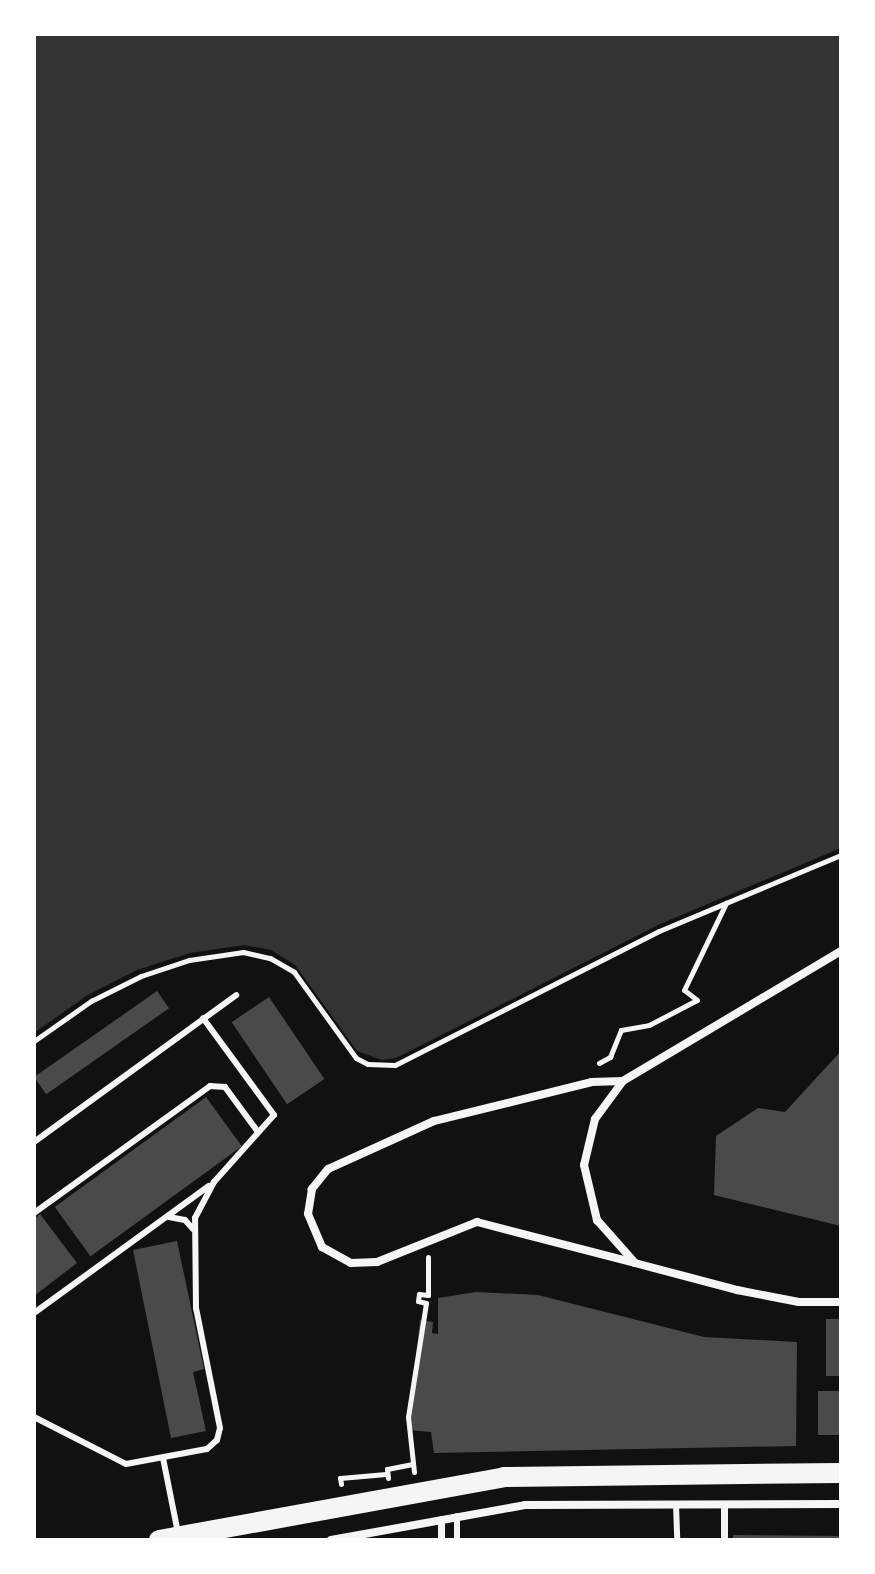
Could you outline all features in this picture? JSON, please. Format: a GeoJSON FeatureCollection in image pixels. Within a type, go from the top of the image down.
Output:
{"type":"FeatureCollection","features":[{"type":"Feature","properties":{"kind":"main road"},"geometry":{"type":"LineString","coordinates":[[169,1538],[418,1487],[566,1473],[841,1473]]}},
{"type":"Feature","properties":{"kind":"street"},"geometry":{"type":"LineString","coordinates":[[635,1263],[602,1229],[585,1175],[591,1128],[623,1081],[841,951]]}},
{"type":"Feature","properties":{"kind":"street"},"geometry":{"type":"LineString","coordinates":[[623,1081],[581,1085],[434,1121],[339,1163],[312,1189],[310,1226],[325,1250],[351,1263],[377,1262],[477,1222],[799,1302],[841,1302]]}},
{"type":"Feature","properties":{"kind":"street"},"geometry":{"type":"LineString","coordinates":[[724,1504],[724,1540]]}},
{"type":"Feature","properties":{"kind":"street"},"geometry":{"type":"LineString","coordinates":[[331,1540],[525,1505],[841,1504]]}},
{"type":"Feature","properties":{"kind":"street"},"geometry":{"type":"LineString","coordinates":[[441,1519],[441,1540]]}},
{"type":"Feature","properties":{"kind":"lane"},"geometry":{"type":"LineString","coordinates":[[34,1142],[236,995]]}},
{"type":"Feature","properties":{"kind":"lane"},"geometry":{"type":"LineString","coordinates":[[34,1417],[126,1464],[207,1449],[220,1434],[196,1308],[195,1236],[199,1204],[214,1182],[274,1115],[203,1018]]}},
{"type":"Feature","properties":{"kind":"lane"},"geometry":{"type":"LineString","coordinates":[[34,1213],[213,1084],[225,1087],[258,1132]]}},
{"type":"Feature","properties":{"kind":"lane"},"geometry":{"type":"LineString","coordinates":[[34,1313],[214,1182]]}},
{"type":"Feature","properties":{"kind":"lane"},"geometry":{"type":"LineString","coordinates":[[164,1219],[185,1220],[195,1236]]}},
{"type":"Feature","properties":{"kind":"lane"},"geometry":{"type":"LineString","coordinates":[[163,1458],[169,1538]]}},
{"type":"Feature","properties":{"kind":"lane"},"geometry":{"type":"LineString","coordinates":[[676,1504],[677,1540]]}},
{"type":"Feature","properties":{"kind":"lane"},"geometry":{"type":"LineString","coordinates":[[457,1516],[457,1540]]}},
{"type":"Feature","properties":{"kind":"path"},"geometry":{"type":"LineString","coordinates":[[34,1041],[91,1001],[141,976],[243,952],[270,958],[294,972],[356,1058],[368,1064],[395,1065],[659,931],[841,855]]}},
{"type":"Feature","properties":{"kind":"path"},"geometry":{"type":"LineString","coordinates":[[581,1085],[576,1068],[608,1059],[621,1030],[649,1025],[697,1000],[684,990],[727,902]]}},
{"type":"Feature","properties":{"kind":"path"},"geometry":{"type":"LineString","coordinates":[[418,1301],[419,1294],[428,1295],[428,1282]]}},
{"type":"Feature","properties":{"kind":"path"},"geometry":{"type":"LineString","coordinates":[[418,1301],[426,1303],[408,1417],[418,1487]]}},
{"type":"Feature","properties":{"kind":"path"},"geometry":{"type":"LineString","coordinates":[[418,1301],[429,1306],[411,1417],[418,1487]]}},
{"type":"Feature","properties":{"kind":"path"},"geometry":{"type":"LineString","coordinates":[[387,1469],[413,1464]]}},
{"type":"Feature","properties":{"kind":"path"},"geometry":{"type":"LineString","coordinates":[[340,1478],[379,1471]]}},
{"type":"Feature","properties":{"kind":"shaded area"},"geometry":{"type":"Polygon","coordinates":[[[34,34],[841,34],[841,848],[660,924],[396,1058],[382,1060],[357,1051],[295,965],[271,950],[244,945],[190,953],[137,970],[86,996],[34,1033],[34,34]]]}},
{"type":"Feature","properties":{"kind":"building"},"geometry":{"type":"Polygon","coordinates":[[[157,991],[169,1008],[46,1094],[34,1077],[157,991]]]}},
{"type":"Feature","properties":{"kind":"building"},"geometry":{"type":"Polygon","coordinates":[[[269,997],[324,1079],[287,1104],[232,1022],[269,997]]]}},
{"type":"Feature","properties":{"kind":"building"},"geometry":{"type":"Polygon","coordinates":[[[841,1051],[841,1226],[714,1195],[716,1136],[758,1108],[785,1112],[841,1051]]]}},
{"type":"Feature","properties":{"kind":"building"},"geometry":{"type":"Polygon","coordinates":[[[206,1097],[242,1146],[91,1256],[55,1207],[206,1097]]]}},
{"type":"Feature","properties":{"kind":"building"},"geometry":{"type":"Polygon","coordinates":[[[40,1214],[77,1263],[34,1296],[34,1219],[40,1214]]]}},
{"type":"Feature","properties":{"kind":"building"},"geometry":{"type":"Polygon","coordinates":[[[177,1241],[204,1369],[193,1372],[206,1431],[171,1438],[133,1250],[177,1241]]]}},
{"type":"Feature","properties":{"kind":"building"},"geometry":{"type":"Polygon","coordinates":[[[476,1292],[538,1295],[704,1337],[797,1342],[796,1446],[434,1453],[431,1432],[408,1430],[420,1320],[433,1322],[432,1333],[438,1334],[438,1298],[476,1292]]]}},
{"type":"Feature","properties":{"kind":"building"},"geometry":{"type":"Polygon","coordinates":[[[826,1319],[841,1319],[841,1376],[826,1376],[826,1319]]]}},
{"type":"Feature","properties":{"kind":"building"},"geometry":{"type":"Polygon","coordinates":[[[818,1391],[841,1391],[841,1435],[818,1435],[818,1391]]]}},
{"type":"Feature","properties":{"kind":"building"},"geometry":{"type":"Polygon","coordinates":[[[733,1535],[841,1536],[841,1540],[733,1540],[733,1535]]]}}]}
